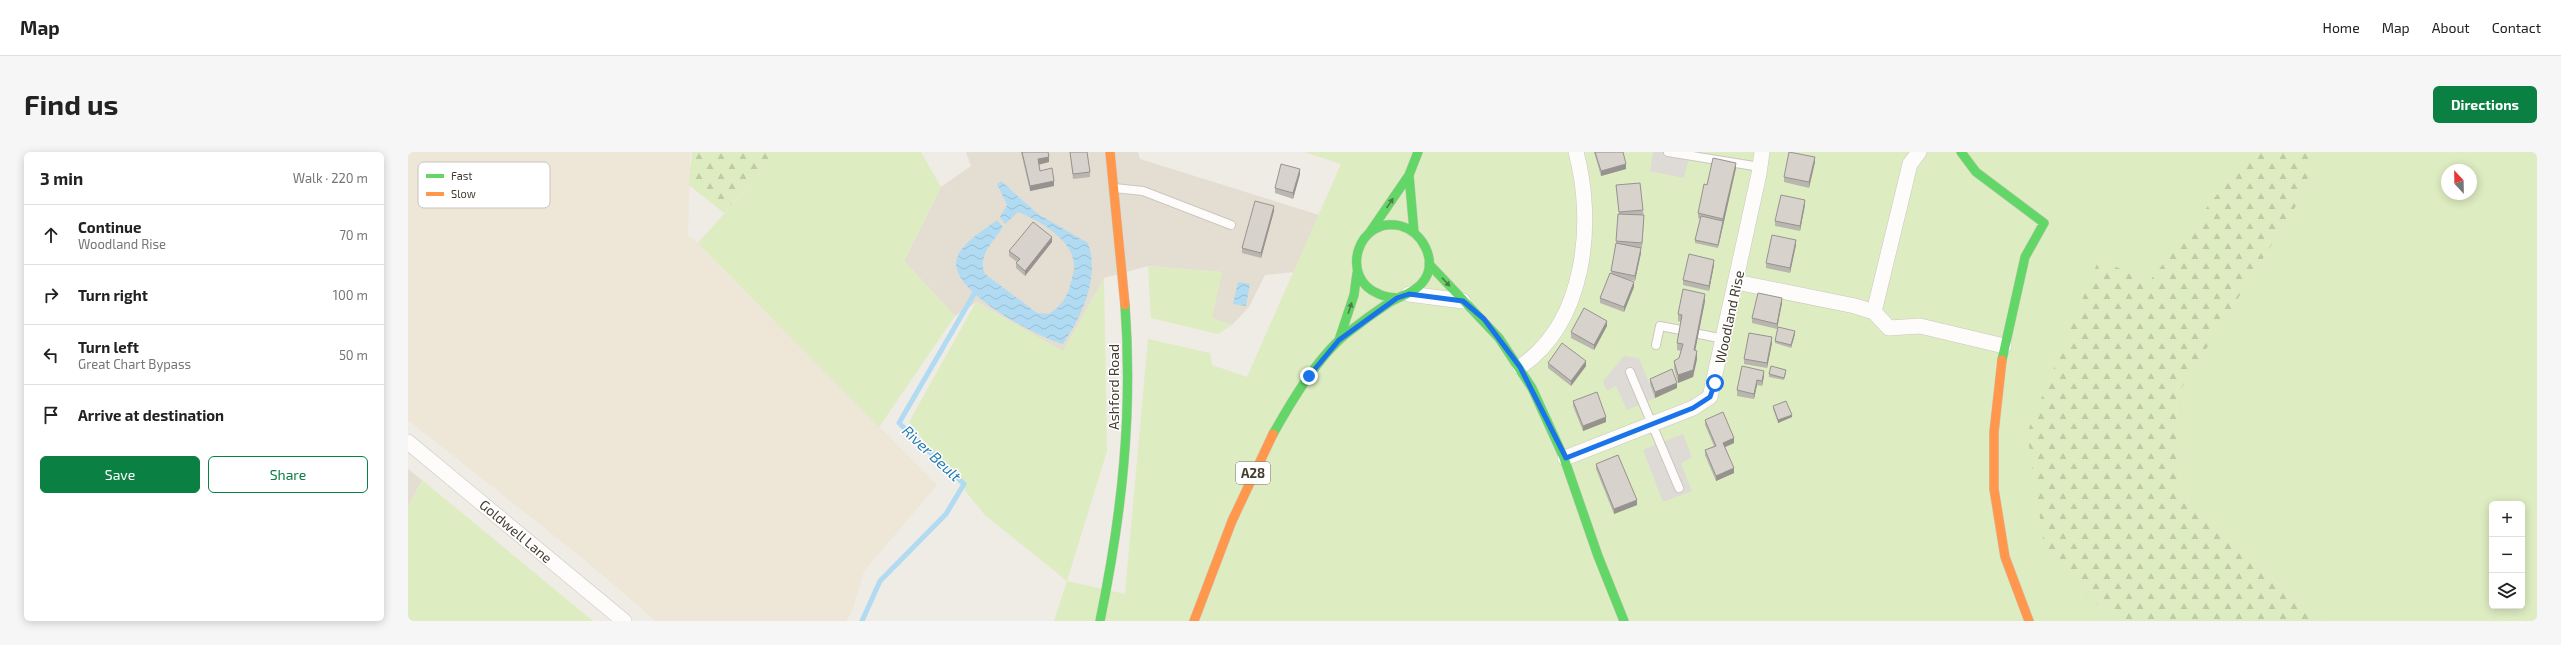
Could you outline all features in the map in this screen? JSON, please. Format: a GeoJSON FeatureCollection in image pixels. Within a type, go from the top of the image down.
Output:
{"type":"FeatureCollection","features":[{"type":"Feature","properties":{"kind":"street","name":"Ashford Road"},"geometry":{"type":"LineString","coordinates":[[1100,621],[1114,555],[1126,448],[1129,391],[1127,327],[1110,152]]}},
{"type":"Feature","properties":{"kind":"street"},"geometry":{"type":"LineString","coordinates":[[1418,152],[1409,175],[1357,250],[1355,262],[1357,273],[1363,284],[1372,293],[1384,298],[1403,296],[1463,301]]}},
{"type":"Feature","properties":{"kind":"street"},"geometry":{"type":"LineString","coordinates":[[1520,367],[1534,358],[1555,330],[1566,309],[1579,272],[1586,240],[1586,204],[1576,152]]}},
{"type":"Feature","properties":{"kind":"street","name":"Woodland Rise"},"geometry":{"type":"LineString","coordinates":[[1566,458],[1693,408],[1710,397],[1724,339],[1762,152]]}},
{"type":"Feature","properties":{"kind":"street"},"geometry":{"type":"LineString","coordinates":[[1874,312],[1910,164],[1919,152]]}},
{"type":"Feature","properties":{"kind":"street"},"geometry":{"type":"LineString","coordinates":[[1961,152],[1976,172],[2044,223],[2024,257],[2004,346],[1994,432],[1994,490],[2005,558],[2029,621]]}},
{"type":"Feature","properties":{"kind":"street"},"geometry":{"type":"LineString","coordinates":[[1409,175],[1414,232]]}},
{"type":"Feature","properties":{"kind":"street"},"geometry":{"type":"LineString","coordinates":[[1370,232],[1392,225],[1404,227],[1414,232],[1422,240],[1428,252],[1429,264],[1426,276],[1419,287],[1403,296]]}},
{"type":"Feature","properties":{"kind":"street"},"geometry":{"type":"LineString","coordinates":[[1429,264],[1463,301],[1488,324],[1520,367],[1566,458],[1599,558],[1624,621]]}},
{"type":"Feature","properties":{"kind":"street","name":"A28"},"geometry":{"type":"LineString","coordinates":[[1339,340],[1354,295],[1357,273]]}},
{"type":"Feature","properties":{"kind":"street"},"geometry":{"type":"LineString","coordinates":[[1736,282],[1855,306],[1874,312],[1889,328],[1906,329],[1920,326],[2004,346]]}},
{"type":"Feature","properties":{"kind":"street","name":"A28"},"geometry":{"type":"LineString","coordinates":[[1194,621],[1255,468],[1285,411],[1339,340],[1403,296]]}},
{"type":"Feature","properties":{"kind":"street","name":"Goldwell Lane"},"geometry":{"type":"LineString","coordinates":[[408,442],[624,621]]}},
{"type":"Feature","properties":{"kind":"lane"},"geometry":{"type":"LineString","coordinates":[[1668,152],[1760,167]]}},
{"type":"Feature","properties":{"kind":"lane"},"geometry":{"type":"LineString","coordinates":[[1113,188],[1143,191],[1231,225]]}},
{"type":"Feature","properties":{"kind":"lane"},"geometry":{"type":"LineString","coordinates":[[1656,345],[1660,326],[1681,330]]}},
{"type":"Feature","properties":{"kind":"lane"},"geometry":{"type":"LineString","coordinates":[[1699,334],[1724,339]]}},
{"type":"Feature","properties":{"kind":"lane"},"geometry":{"type":"LineString","coordinates":[[1630,372],[1654,424],[1679,488]]}},
{"type":"Feature","properties":{"kind":"shaded area"},"geometry":{"type":"Polygon","coordinates":[[[408,152],[690,152],[688,236],[698,243],[937,485],[864,571],[852,611],[846,621],[656,621],[585,560],[408,420],[408,152]]]}},
{"type":"Feature","properties":{"kind":"shaded area"},"geometry":{"type":"Polygon","coordinates":[[[966,152],[1138,152],[1140,159],[1319,215],[1294,272],[1265,275],[1249,307],[1232,325],[1211,318],[1222,272],[1148,266],[1104,278],[1063,352],[977,302],[955,316],[904,261],[941,187],[971,166],[966,152]]]}},
{"type":"Feature","properties":{"kind":"shaded area"},"geometry":{"type":"Polygon","coordinates":[[[1653,152],[1690,152],[1684,178],[1650,171],[1653,152]]]}},
{"type":"Feature","properties":{"kind":"shaded area"},"geometry":{"type":"Polygon","coordinates":[[[1624,356],[1639,358],[1655,398],[1627,410],[1616,386],[1607,391],[1603,381],[1624,356]]]}},
{"type":"Feature","properties":{"kind":"shaded area"},"geometry":{"type":"Polygon","coordinates":[[[1683,434],[1692,458],[1681,463],[1692,491],[1663,502],[1643,450],[1683,434]]]}},
{"type":"Feature","properties":{"kind":"shaded area"},"geometry":{"type":"Polygon","coordinates":[[[408,469],[422,480],[408,507],[408,469]]]}},
{"type":"Feature","properties":{"kind":"green space"},"geometry":{"type":"Polygon","coordinates":[[[692,152],[779,152],[724,213],[689,185],[692,152]]]}},
{"type":"Feature","properties":{"kind":"green space"},"geometry":{"type":"Polygon","coordinates":[[[779,152],[921,152],[941,187],[904,261],[955,316],[879,427],[698,243],[779,152]]]}},
{"type":"Feature","properties":{"kind":"green space"},"geometry":{"type":"Polygon","coordinates":[[[1305,152],[2251,152],[2149,283],[2091,600],[2118,621],[1054,621],[1067,581],[1125,594],[1148,339],[1210,353],[1212,365],[1247,377],[1341,164],[1305,152]]]}},
{"type":"Feature","properties":{"kind":"green space"},"geometry":{"type":"Polygon","coordinates":[[[2250,152],[2317,152],[2301,198],[2176,397],[2180,490],[2294,598],[2325,621],[2118,621],[2091,600],[2045,551],[2027,433],[2099,259],[2149,282],[2250,152]]]}},
{"type":"Feature","properties":{"kind":"green space"},"geometry":{"type":"Polygon","coordinates":[[[2317,152],[2537,152],[2537,621],[2325,621],[2294,598],[2180,490],[2176,397],[2301,198],[2317,152]]]}},
{"type":"Feature","properties":{"kind":"green space"},"geometry":{"type":"Polygon","coordinates":[[[1148,266],[1222,272],[1212,318],[1232,325],[1218,334],[1151,318],[1148,266]]]}},
{"type":"Feature","properties":{"kind":"green space"},"geometry":{"type":"Polygon","coordinates":[[[1104,278],[1107,451],[1067,581],[985,515],[909,422],[976,302],[1063,351],[1104,278]]]}},
{"type":"Feature","properties":{"kind":"green space"},"geometry":{"type":"Polygon","coordinates":[[[422,480],[593,621],[408,621],[408,507],[422,480]]]}},
{"type":"Feature","properties":{"kind":"water"},"geometry":{"type":"Polygon","coordinates":[[[1001,181],[1038,214],[1088,243],[1092,269],[1087,296],[1077,321],[1063,344],[1035,333],[1000,313],[983,301],[969,288],[960,276],[956,264],[957,257],[972,239],[997,220],[1003,227],[987,249],[983,261],[985,274],[1037,313],[1049,314],[1057,308],[1066,297],[1070,287],[1074,266],[1072,255],[1067,246],[1044,225],[1018,212],[1005,224],[1000,217],[1007,205],[997,184],[1001,181]]]}},
{"type":"Feature","properties":{"kind":"water"},"geometry":{"type":"Polygon","coordinates":[[[1238,282],[1250,284],[1246,306],[1233,304],[1238,282]]]}},
{"type":"Feature","properties":{"kind":"building"},"geometry":{"type":"Polygon","coordinates":[[[1022,152],[1048,152],[1049,157],[1038,159],[1040,171],[1052,168],[1054,181],[1030,186],[1022,152]]]}},
{"type":"Feature","properties":{"kind":"building"},"geometry":{"type":"Polygon","coordinates":[[[1070,152],[1087,152],[1090,172],[1073,174],[1070,152]]]}},
{"type":"Feature","properties":{"kind":"building"},"geometry":{"type":"Polygon","coordinates":[[[1595,152],[1623,152],[1626,164],[1601,171],[1595,152]]]}},
{"type":"Feature","properties":{"kind":"building"},"geometry":{"type":"Polygon","coordinates":[[[1789,152],[1815,157],[1809,182],[1784,177],[1789,152]]]}},
{"type":"Feature","properties":{"kind":"building"},"geometry":{"type":"Polygon","coordinates":[[[1713,158],[1736,163],[1723,219],[1698,213],[1704,184],[1707,185],[1713,158]]]}},
{"type":"Feature","properties":{"kind":"building"},"geometry":{"type":"Polygon","coordinates":[[[1281,164],[1300,169],[1293,193],[1275,188],[1281,164]]]}},
{"type":"Feature","properties":{"kind":"building"},"geometry":{"type":"Polygon","coordinates":[[[1640,183],[1643,210],[1619,212],[1616,185],[1640,183]]]}},
{"type":"Feature","properties":{"kind":"building"},"geometry":{"type":"Polygon","coordinates":[[[1781,195],[1805,200],[1800,226],[1775,221],[1781,195]]]}},
{"type":"Feature","properties":{"kind":"building"},"geometry":{"type":"Polygon","coordinates":[[[1255,201],[1274,206],[1261,253],[1242,248],[1255,201]]]}},
{"type":"Feature","properties":{"kind":"building"},"geometry":{"type":"Polygon","coordinates":[[[1618,214],[1644,215],[1642,243],[1616,241],[1618,214]]]}},
{"type":"Feature","properties":{"kind":"building"},"geometry":{"type":"Polygon","coordinates":[[[1701,216],[1723,221],[1718,245],[1695,240],[1701,216]]]}},
{"type":"Feature","properties":{"kind":"building"},"geometry":{"type":"Polygon","coordinates":[[[1033,222],[1052,237],[1025,271],[1016,263],[1020,259],[1009,251],[1033,222]]]}},
{"type":"Feature","properties":{"kind":"building"},"geometry":{"type":"Polygon","coordinates":[[[1772,235],[1796,240],[1790,268],[1766,263],[1772,235]]]}},
{"type":"Feature","properties":{"kind":"building"},"geometry":{"type":"Polygon","coordinates":[[[1616,243],[1641,248],[1635,276],[1611,271],[1616,243]]]}},
{"type":"Feature","properties":{"kind":"building"},"geometry":{"type":"Polygon","coordinates":[[[1689,254],[1714,260],[1709,286],[1683,280],[1689,254]]]}},
{"type":"Feature","properties":{"kind":"building"},"geometry":{"type":"Polygon","coordinates":[[[1610,273],[1634,282],[1624,307],[1600,298],[1610,273]]]}},
{"type":"Feature","properties":{"kind":"building"},"geometry":{"type":"Polygon","coordinates":[[[1683,289],[1705,294],[1694,350],[1697,351],[1693,370],[1678,375],[1674,361],[1679,358],[1683,344],[1677,343],[1682,315],[1678,314],[1683,289]]]}},
{"type":"Feature","properties":{"kind":"building"},"geometry":{"type":"Polygon","coordinates":[[[1758,293],[1782,298],[1777,324],[1752,318],[1758,293]]]}},
{"type":"Feature","properties":{"kind":"building"},"geometry":{"type":"Polygon","coordinates":[[[1584,308],[1607,321],[1594,345],[1571,332],[1584,308]]]}},
{"type":"Feature","properties":{"kind":"building"},"geometry":{"type":"Polygon","coordinates":[[[1778,327],[1795,331],[1791,345],[1775,341],[1778,327]]]}},
{"type":"Feature","properties":{"kind":"building"},"geometry":{"type":"Polygon","coordinates":[[[1749,333],[1772,337],[1767,363],[1744,359],[1749,333]]]}},
{"type":"Feature","properties":{"kind":"building"},"geometry":{"type":"Polygon","coordinates":[[[1562,343],[1586,361],[1571,381],[1548,363],[1562,343]]]}},
{"type":"Feature","properties":{"kind":"building"},"geometry":{"type":"Polygon","coordinates":[[[1742,366],[1764,371],[1762,381],[1757,380],[1754,394],[1737,390],[1742,366]]]}},
{"type":"Feature","properties":{"kind":"building"},"geometry":{"type":"Polygon","coordinates":[[[1771,366],[1786,370],[1784,378],[1769,374],[1771,366]]]}},
{"type":"Feature","properties":{"kind":"building"},"geometry":{"type":"Polygon","coordinates":[[[1672,369],[1677,383],[1655,392],[1650,379],[1672,369]]]}},
{"type":"Feature","properties":{"kind":"building"},"geometry":{"type":"Polygon","coordinates":[[[1597,392],[1606,417],[1583,426],[1573,401],[1597,392]]]}},
{"type":"Feature","properties":{"kind":"building"},"geometry":{"type":"Polygon","coordinates":[[[1786,401],[1792,415],[1778,420],[1773,406],[1786,401]]]}},
{"type":"Feature","properties":{"kind":"building"},"geometry":{"type":"Polygon","coordinates":[[[1723,412],[1734,438],[1723,443],[1734,468],[1716,476],[1705,450],[1716,446],[1705,420],[1723,412]]]}},
{"type":"Feature","properties":{"kind":"building"},"geometry":{"type":"Polygon","coordinates":[[[1618,455],[1637,500],[1614,509],[1596,464],[1618,455]]]}},
{"type":"Feature","properties":{"kind":"waterway","name":"River Beult"},"geometry":{"type":"LineString","coordinates":[[862,621],[880,581],[946,514],[964,484],[899,423],[974,294]]}},
{"type":"Feature","properties":{"kind":"traffic: fast"},"geometry":{"type":"LineString","coordinates":[[1370,232],[1409,175],[1418,152]]}},
{"type":"Feature","properties":{"kind":"traffic: fast"},"geometry":{"type":"LineString","coordinates":[[1961,152],[1976,172],[2044,223],[2025,257],[2002,360]]}},
{"type":"Feature","properties":{"kind":"traffic: fast"},"geometry":{"type":"LineString","coordinates":[[1409,175],[1414,232]]}},
{"type":"Feature","properties":{"kind":"traffic: fast"},"geometry":{"type":"LineString","coordinates":[[1273,434],[1305,381],[1335,344],[1351,330],[1384,306],[1418,287],[1425,279],[1429,263],[1428,255],[1421,240],[1409,229],[1401,226],[1386,225],[1374,230],[1364,238],[1358,250],[1357,263],[1359,275],[1366,286],[1381,295],[1397,298]]}},
{"type":"Feature","properties":{"kind":"traffic: fast"},"geometry":{"type":"LineString","coordinates":[[1429,264],[1499,338],[1532,388],[1564,458],[1598,556],[1624,621]]}},
{"type":"Feature","properties":{"kind":"traffic: fast"},"geometry":{"type":"LineString","coordinates":[[1339,340],[1354,295],[1357,273]]}},
{"type":"Feature","properties":{"kind":"traffic: fast"},"geometry":{"type":"LineString","coordinates":[[1100,621],[1108,581],[1120,503],[1124,464],[1128,385],[1125,305]]}},
{"type":"Feature","properties":{"kind":"traffic: slow"},"geometry":{"type":"LineString","coordinates":[[1110,152],[1125,305]]}},
{"type":"Feature","properties":{"kind":"traffic: slow"},"geometry":{"type":"LineString","coordinates":[[2002,360],[1994,432],[1994,489],[2005,557],[2029,621]]}},
{"type":"Feature","properties":{"kind":"traffic: slow"},"geometry":{"type":"LineString","coordinates":[[1194,621],[1232,521],[1273,434]]}},
{"type":"Feature","properties":{"kind":"route"},"geometry":{"type":"LineString","coordinates":[[1309,376],[1339,340],[1397,298],[1409,294],[1463,301],[1484,319],[1500,338],[1520,367],[1566,458],[1703,403],[1710,397],[1715,383]]}}]}
